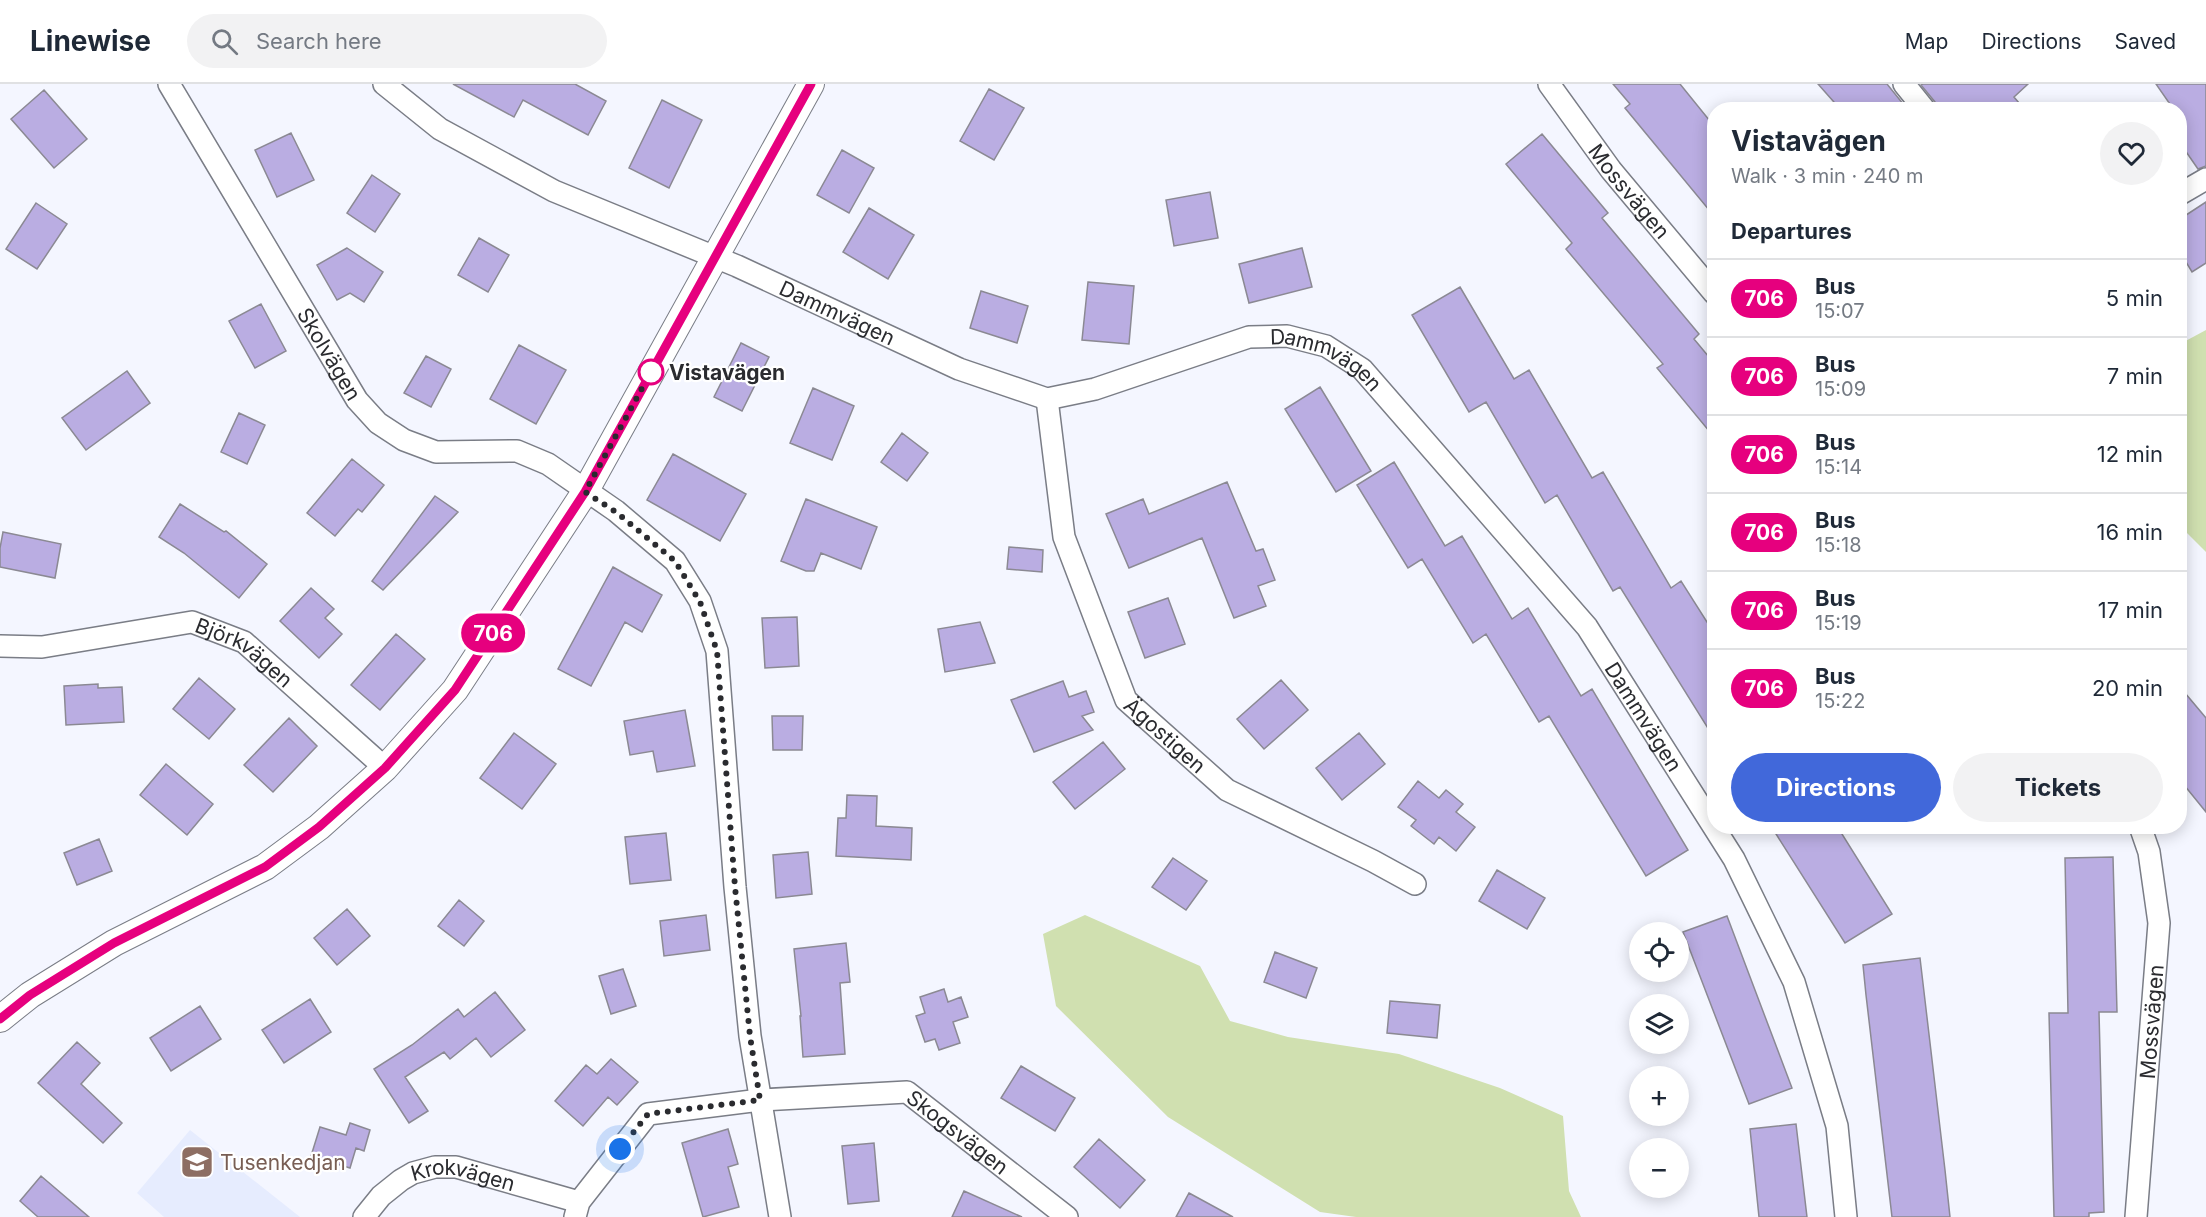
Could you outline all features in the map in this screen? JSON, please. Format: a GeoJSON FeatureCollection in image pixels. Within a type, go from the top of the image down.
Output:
{"type":"FeatureCollection","features":[{"type":"Feature","properties":{"kind":"street","name":"Skolvägen"},"geometry":{"type":"LineString","coordinates":[[170,84],[357,400],[378,423],[404,440],[436,452],[517,451],[548,464],[585,492]]}},
{"type":"Feature","properties":{"kind":"street","name":"Dammvägen"},"geometry":{"type":"LineString","coordinates":[[384,84],[440,129],[554,191],[737,266],[959,369],[1047,399],[1095,389],[1249,337],[1287,336],[1326,346],[1362,369],[1587,627],[1707,816]]}},
{"type":"Feature","properties":{"kind":"street"},"geometry":{"type":"LineString","coordinates":[[0,1019],[30,995],[114,943],[265,867],[319,827],[385,768],[455,690],[585,492],[812,84]]}},
{"type":"Feature","properties":{"kind":"street","name":"Mossvägen"},"geometry":{"type":"LineString","coordinates":[[1549,84],[1611,170],[1707,285]]}},
{"type":"Feature","properties":{"kind":"street"},"geometry":{"type":"LineString","coordinates":[[1904,84],[1919,102]]}},
{"type":"Feature","properties":{"kind":"street"},"geometry":{"type":"LineString","coordinates":[[2187,190],[2206,179]]}},
{"type":"Feature","properties":{"kind":"street","name":"Ägostigen"},"geometry":{"type":"LineString","coordinates":[[1047,399],[1064,537],[1126,700],[1227,790],[1415,884]]}},
{"type":"Feature","properties":{"kind":"street"},"geometry":{"type":"LineString","coordinates":[[585,492],[616,512],[675,561],[700,602],[717,651],[735,887],[750,1036],[780,1217]]}},
{"type":"Feature","properties":{"kind":"street","name":"Björkvägen"},"geometry":{"type":"LineString","coordinates":[[0,646],[42,647],[192,622],[244,642],[385,768]]}},
{"type":"Feature","properties":{"kind":"street","name":"Dammvägen"},"geometry":{"type":"LineString","coordinates":[[1718,834],[1734,859],[1794,982],[1837,1126],[1846,1217]]}},
{"type":"Feature","properties":{"kind":"street","name":"Mossvägen"},"geometry":{"type":"LineString","coordinates":[[2136,1217],[2160,923],[2149,852],[2143,834]]}},
{"type":"Feature","properties":{"kind":"street","name":"Skogsvägen"},"geometry":{"type":"LineString","coordinates":[[577,1209],[648,1114],[760,1100],[907,1092],[1066,1217]]}},
{"type":"Feature","properties":{"kind":"street","name":"Krokvägen"},"geometry":{"type":"LineString","coordinates":[[364,1217],[381,1196],[401,1180],[413,1173],[435,1167],[456,1167],[577,1209]]}},
{"type":"Feature","properties":{"kind":"shaded area","name":"Tusenkedjan"},"geometry":{"type":"Polygon","coordinates":[[[190,1130],[300,1217],[164,1217],[137,1193],[190,1130]]]}},
{"type":"Feature","properties":{"kind":"green space"},"geometry":{"type":"Polygon","coordinates":[[[2206,330],[2206,552],[2187,533],[2187,340],[2206,330]]]}},
{"type":"Feature","properties":{"kind":"green space"},"geometry":{"type":"Polygon","coordinates":[[[1085,915],[1200,966],[1230,1021],[1288,1037],[1399,1054],[1500,1088],[1563,1116],[1569,1191],[1581,1217],[1356,1217],[1320,1212],[1168,1117],[1056,1006],[1043,934],[1085,915]]]}},
{"type":"Feature","properties":{"kind":"building"},"geometry":{"type":"Polygon","coordinates":[[[453,84],[575,84],[606,101],[588,135],[523,100],[514,117],[453,84]]]}},
{"type":"Feature","properties":{"kind":"building"},"geometry":{"type":"Polygon","coordinates":[[[1613,84],[1680,84],[1707,117],[1707,208],[1625,108],[1630,104],[1613,84]]]}},
{"type":"Feature","properties":{"kind":"building"},"geometry":{"type":"Polygon","coordinates":[[[1818,84],[1887,84],[1902,102],[1834,102],[1818,84]]]}},
{"type":"Feature","properties":{"kind":"building"},"geometry":{"type":"Polygon","coordinates":[[[2028,84],[2014,97],[2018,102],[1935,102],[1921,85],[2028,84]]]}},
{"type":"Feature","properties":{"kind":"building"},"geometry":{"type":"Polygon","coordinates":[[[2156,84],[2206,84],[2206,166],[2198,169],[2187,153],[2187,102],[2168,102],[2156,84]]]}},
{"type":"Feature","properties":{"kind":"building"},"geometry":{"type":"Polygon","coordinates":[[[989,89],[1024,108],[994,160],[960,141],[989,89]]]}},
{"type":"Feature","properties":{"kind":"building"},"geometry":{"type":"Polygon","coordinates":[[[44,90],[87,139],[54,168],[11,119],[44,90]]]}},
{"type":"Feature","properties":{"kind":"building"},"geometry":{"type":"Polygon","coordinates":[[[662,100],[702,120],[669,188],[629,168],[662,100]]]}},
{"type":"Feature","properties":{"kind":"building"},"geometry":{"type":"Polygon","coordinates":[[[291,133],[314,180],[277,197],[255,150],[291,133]]]}},
{"type":"Feature","properties":{"kind":"building"},"geometry":{"type":"Polygon","coordinates":[[[1542,134],[1608,213],[1602,218],[1699,334],[1694,339],[1707,355],[1707,429],[1657,368],[1663,364],[1566,249],[1572,243],[1506,164],[1542,134]]]}},
{"type":"Feature","properties":{"kind":"building"},"geometry":{"type":"Polygon","coordinates":[[[842,150],[874,168],[849,213],[817,195],[842,150]]]}},
{"type":"Feature","properties":{"kind":"building"},"geometry":{"type":"Polygon","coordinates":[[[372,175],[400,194],[375,232],[347,213],[372,175]]]}},
{"type":"Feature","properties":{"kind":"building"},"geometry":{"type":"Polygon","coordinates":[[[1210,192],[1218,238],[1174,246],[1166,200],[1210,192]]]}},
{"type":"Feature","properties":{"kind":"building"},"geometry":{"type":"Polygon","coordinates":[[[2206,202],[2206,263],[2192,272],[2187,264],[2187,214],[2206,202]]]}},
{"type":"Feature","properties":{"kind":"building"},"geometry":{"type":"Polygon","coordinates":[[[36,203],[67,224],[37,269],[6,249],[36,203]]]}},
{"type":"Feature","properties":{"kind":"building"},"geometry":{"type":"Polygon","coordinates":[[[869,208],[914,235],[888,279],[843,252],[869,208]]]}},
{"type":"Feature","properties":{"kind":"building"},"geometry":{"type":"Polygon","coordinates":[[[479,238],[509,255],[488,292],[458,275],[479,238]]]}},
{"type":"Feature","properties":{"kind":"building"},"geometry":{"type":"Polygon","coordinates":[[[347,248],[383,272],[364,302],[350,293],[337,300],[317,265],[347,248]]]}},
{"type":"Feature","properties":{"kind":"building"},"geometry":{"type":"Polygon","coordinates":[[[1302,248],[1312,287],[1249,303],[1239,264],[1302,248]]]}},
{"type":"Feature","properties":{"kind":"building"},"geometry":{"type":"Polygon","coordinates":[[[1088,282],[1134,286],[1129,344],[1082,340],[1088,282]]]}},
{"type":"Feature","properties":{"kind":"building"},"geometry":{"type":"Polygon","coordinates":[[[1460,287],[1514,379],[1529,370],[1592,478],[1603,472],[1671,588],[1681,581],[1707,622],[1707,727],[1620,587],[1613,591],[1557,495],[1545,503],[1486,402],[1469,412],[1412,315],[1460,287]]]}},
{"type":"Feature","properties":{"kind":"building"},"geometry":{"type":"Polygon","coordinates":[[[981,291],[1028,306],[1017,343],[970,328],[981,291]]]}},
{"type":"Feature","properties":{"kind":"building"},"geometry":{"type":"Polygon","coordinates":[[[261,304],[286,351],[255,368],[229,321],[261,304]]]}},
{"type":"Feature","properties":{"kind":"building"},"geometry":{"type":"Polygon","coordinates":[[[741,343],[769,357],[742,411],[714,397],[741,343]]]}},
{"type":"Feature","properties":{"kind":"building"},"geometry":{"type":"Polygon","coordinates":[[[519,345],[566,370],[536,424],[490,399],[519,345]]]}},
{"type":"Feature","properties":{"kind":"building"},"geometry":{"type":"Polygon","coordinates":[[[426,356],[451,369],[431,407],[404,393],[426,356]]]}},
{"type":"Feature","properties":{"kind":"building"},"geometry":{"type":"Polygon","coordinates":[[[127,371],[150,403],[86,450],[62,418],[127,371]]]}},
{"type":"Feature","properties":{"kind":"building"},"geometry":{"type":"Polygon","coordinates":[[[1320,387],[1371,471],[1336,492],[1285,409],[1320,387]]]}},
{"type":"Feature","properties":{"kind":"building"},"geometry":{"type":"Polygon","coordinates":[[[813,388],[854,406],[832,460],[790,443],[813,388]]]}},
{"type":"Feature","properties":{"kind":"building"},"geometry":{"type":"Polygon","coordinates":[[[239,413],[265,425],[247,464],[221,452],[239,413]]]}},
{"type":"Feature","properties":{"kind":"building"},"geometry":{"type":"Polygon","coordinates":[[[902,433],[928,453],[907,481],[881,462],[902,433]]]}},
{"type":"Feature","properties":{"kind":"building"},"geometry":{"type":"Polygon","coordinates":[[[673,454],[746,494],[720,541],[647,500],[673,454]]]}},
{"type":"Feature","properties":{"kind":"building"},"geometry":{"type":"Polygon","coordinates":[[[352,459],[384,485],[362,512],[358,509],[335,536],[307,513],[352,459]]]}},
{"type":"Feature","properties":{"kind":"building"},"geometry":{"type":"Polygon","coordinates":[[[1394,462],[1445,546],[1462,536],[1512,619],[1528,608],[1581,696],[1592,689],[1688,850],[1646,876],[1549,716],[1539,722],[1486,634],[1473,643],[1422,559],[1408,568],[1357,485],[1394,462]]]}},
{"type":"Feature","properties":{"kind":"building"},"geometry":{"type":"Polygon","coordinates":[[[1227,482],[1256,551],[1263,549],[1275,580],[1258,586],[1266,606],[1234,618],[1202,538],[1129,568],[1106,514],[1143,499],[1149,514],[1227,482]]]}},
{"type":"Feature","properties":{"kind":"building"},"geometry":{"type":"Polygon","coordinates":[[[435,496],[458,512],[383,590],[372,581],[435,496]]]}},
{"type":"Feature","properties":{"kind":"building"},"geometry":{"type":"Polygon","coordinates":[[[806,499],[877,527],[861,569],[821,553],[814,571],[806,571],[781,561],[806,499]]]}},
{"type":"Feature","properties":{"kind":"building"},"geometry":{"type":"Polygon","coordinates":[[[180,504],[224,532],[226,531],[267,564],[239,598],[184,553],[159,537],[180,504]]]}},
{"type":"Feature","properties":{"kind":"building"},"geometry":{"type":"Polygon","coordinates":[[[3,532],[61,544],[55,578],[0,567],[3,532]]]}},
{"type":"Feature","properties":{"kind":"building"},"geometry":{"type":"Polygon","coordinates":[[[1009,547],[1043,550],[1042,572],[1007,569],[1009,547]]]}},
{"type":"Feature","properties":{"kind":"building"},"geometry":{"type":"Polygon","coordinates":[[[613,567],[662,595],[642,632],[625,622],[591,686],[558,669],[613,567]]]}},
{"type":"Feature","properties":{"kind":"building"},"geometry":{"type":"Polygon","coordinates":[[[311,588],[334,609],[325,618],[342,634],[319,658],[280,621],[311,588]]]}},
{"type":"Feature","properties":{"kind":"building"},"geometry":{"type":"Polygon","coordinates":[[[1168,598],[1185,644],[1145,658],[1128,612],[1168,598]]]}},
{"type":"Feature","properties":{"kind":"building"},"geometry":{"type":"Polygon","coordinates":[[[797,617],[799,666],[765,668],[762,618],[797,617]]]}},
{"type":"Feature","properties":{"kind":"building"},"geometry":{"type":"Polygon","coordinates":[[[980,622],[995,663],[945,672],[938,629],[980,622]]]}},
{"type":"Feature","properties":{"kind":"building"},"geometry":{"type":"Polygon","coordinates":[[[396,634],[425,659],[380,710],[351,685],[396,634]]]}},
{"type":"Feature","properties":{"kind":"building"},"geometry":{"type":"Polygon","coordinates":[[[199,678],[235,709],[209,739],[173,709],[199,678]]]}},
{"type":"Feature","properties":{"kind":"building"},"geometry":{"type":"Polygon","coordinates":[[[1281,680],[1308,710],[1264,749],[1237,719],[1281,680]]]}},
{"type":"Feature","properties":{"kind":"building"},"geometry":{"type":"Polygon","coordinates":[[[1063,681],[1069,697],[1086,691],[1094,712],[1082,716],[1093,730],[1034,752],[1011,700],[1063,681]]]}},
{"type":"Feature","properties":{"kind":"building"},"geometry":{"type":"Polygon","coordinates":[[[98,684],[98,688],[122,687],[124,722],[66,725],[64,686],[98,684]]]}},
{"type":"Feature","properties":{"kind":"building"},"geometry":{"type":"Polygon","coordinates":[[[2187,695],[2206,718],[2206,812],[2187,789],[2187,695]]]}},
{"type":"Feature","properties":{"kind":"building"},"geometry":{"type":"Polygon","coordinates":[[[685,710],[695,766],[657,772],[653,751],[630,755],[624,721],[685,710]]]}},
{"type":"Feature","properties":{"kind":"building"},"geometry":{"type":"Polygon","coordinates":[[[772,716],[803,716],[802,750],[773,750],[772,716]]]}},
{"type":"Feature","properties":{"kind":"building"},"geometry":{"type":"Polygon","coordinates":[[[289,718],[317,746],[273,792],[244,765],[289,718]]]}},
{"type":"Feature","properties":{"kind":"building"},"geometry":{"type":"Polygon","coordinates":[[[514,733],[556,764],[522,809],[480,778],[514,733]]]}},
{"type":"Feature","properties":{"kind":"building"},"geometry":{"type":"Polygon","coordinates":[[[1359,733],[1385,764],[1342,800],[1316,768],[1359,733]]]}},
{"type":"Feature","properties":{"kind":"building"},"geometry":{"type":"Polygon","coordinates":[[[1103,742],[1125,769],[1075,809],[1053,782],[1103,742]]]}},
{"type":"Feature","properties":{"kind":"building"},"geometry":{"type":"Polygon","coordinates":[[[166,764],[213,804],[187,835],[140,795],[166,764]]]}},
{"type":"Feature","properties":{"kind":"building"},"geometry":{"type":"Polygon","coordinates":[[[1418,781],[1439,798],[1446,790],[1463,804],[1456,812],[1475,827],[1456,851],[1439,837],[1434,844],[1411,826],[1416,820],[1398,807],[1418,781]]]}},
{"type":"Feature","properties":{"kind":"building"},"geometry":{"type":"Polygon","coordinates":[[[847,795],[877,796],[876,826],[912,828],[911,860],[836,856],[838,818],[846,818],[847,795]]]}},
{"type":"Feature","properties":{"kind":"building"},"geometry":{"type":"Polygon","coordinates":[[[666,833],[671,880],[630,884],[625,837],[666,833]]]}},
{"type":"Feature","properties":{"kind":"building"},"geometry":{"type":"Polygon","coordinates":[[[1776,834],[1842,834],[1892,914],[1845,943],[1776,834]]]}},
{"type":"Feature","properties":{"kind":"building"},"geometry":{"type":"Polygon","coordinates":[[[99,839],[112,871],[77,885],[64,853],[99,839]]]}},
{"type":"Feature","properties":{"kind":"building"},"geometry":{"type":"Polygon","coordinates":[[[808,852],[812,894],[776,898],[773,855],[808,852]]]}},
{"type":"Feature","properties":{"kind":"building"},"geometry":{"type":"Polygon","coordinates":[[[2113,857],[2117,1012],[2099,1012],[2104,1212],[2089,1213],[2089,1217],[2054,1217],[2049,1013],[2068,1013],[2065,858],[2113,857]]]}},
{"type":"Feature","properties":{"kind":"building"},"geometry":{"type":"Polygon","coordinates":[[[1173,858],[1207,881],[1186,910],[1152,887],[1173,858]]]}},
{"type":"Feature","properties":{"kind":"building"},"geometry":{"type":"Polygon","coordinates":[[[1497,870],[1545,898],[1527,929],[1479,901],[1497,870]]]}},
{"type":"Feature","properties":{"kind":"building"},"geometry":{"type":"Polygon","coordinates":[[[459,900],[484,921],[464,946],[438,926],[459,900]]]}},
{"type":"Feature","properties":{"kind":"building"},"geometry":{"type":"Polygon","coordinates":[[[347,909],[370,936],[337,965],[314,938],[347,909]]]}},
{"type":"Feature","properties":{"kind":"building"},"geometry":{"type":"Polygon","coordinates":[[[706,915],[710,950],[664,956],[660,921],[706,915]]]}},
{"type":"Feature","properties":{"kind":"building"},"geometry":{"type":"Polygon","coordinates":[[[1727,916],[1792,1088],[1749,1104],[1689,948],[1689,930],[1727,916]]]}},
{"type":"Feature","properties":{"kind":"building"},"geometry":{"type":"Polygon","coordinates":[[[846,943],[850,982],[840,983],[845,1054],[803,1057],[794,949],[846,943]]]}},
{"type":"Feature","properties":{"kind":"building"},"geometry":{"type":"Polygon","coordinates":[[[1275,952],[1317,968],[1306,998],[1264,982],[1275,952]]]}},
{"type":"Feature","properties":{"kind":"building"},"geometry":{"type":"Polygon","coordinates":[[[1920,958],[1950,1217],[1892,1217],[1866,995],[1863,965],[1920,958]]]}},
{"type":"Feature","properties":{"kind":"building"},"geometry":{"type":"Polygon","coordinates":[[[623,969],[636,1006],[611,1014],[599,976],[623,969]]]}},
{"type":"Feature","properties":{"kind":"building"},"geometry":{"type":"Polygon","coordinates":[[[944,989],[948,1002],[961,997],[968,1017],[953,1022],[960,1043],[939,1050],[935,1039],[925,1042],[916,1016],[925,1013],[920,997],[944,989]]]}},
{"type":"Feature","properties":{"kind":"building"},"geometry":{"type":"Polygon","coordinates":[[[495,992],[525,1030],[491,1057],[476,1038],[450,1059],[444,1052],[405,1077],[428,1111],[409,1123],[374,1069],[412,1045],[458,1009],[464,1017],[495,992]]]}},
{"type":"Feature","properties":{"kind":"building"},"geometry":{"type":"Polygon","coordinates":[[[310,999],[331,1032],[284,1063],[262,1030],[310,999]]]}},
{"type":"Feature","properties":{"kind":"building"},"geometry":{"type":"Polygon","coordinates":[[[1390,1001],[1440,1005],[1437,1038],[1387,1033],[1390,1001]]]}},
{"type":"Feature","properties":{"kind":"building"},"geometry":{"type":"Polygon","coordinates":[[[200,1006],[221,1039],[171,1071],[150,1038],[200,1006]]]}},
{"type":"Feature","properties":{"kind":"building"},"geometry":{"type":"Polygon","coordinates":[[[77,1042],[100,1063],[81,1084],[122,1123],[103,1143],[38,1083],[77,1042]]]}},
{"type":"Feature","properties":{"kind":"building"},"geometry":{"type":"Polygon","coordinates":[[[611,1059],[638,1082],[617,1105],[608,1097],[583,1126],[555,1101],[586,1065],[597,1074],[611,1059]]]}},
{"type":"Feature","properties":{"kind":"building"},"geometry":{"type":"Polygon","coordinates":[[[1021,1066],[1075,1098],[1055,1131],[1001,1098],[1021,1066]]]}},
{"type":"Feature","properties":{"kind":"building"},"geometry":{"type":"Polygon","coordinates":[[[350,1123],[370,1130],[364,1151],[356,1148],[350,1168],[311,1156],[320,1127],[346,1135],[350,1123]]]}},
{"type":"Feature","properties":{"kind":"building"},"geometry":{"type":"Polygon","coordinates":[[[1796,1124],[1807,1217],[1759,1217],[1750,1129],[1796,1124]]]}},
{"type":"Feature","properties":{"kind":"building"},"geometry":{"type":"Polygon","coordinates":[[[728,1129],[738,1164],[728,1167],[739,1207],[703,1217],[682,1143],[728,1129]]]}},
{"type":"Feature","properties":{"kind":"building"},"geometry":{"type":"Polygon","coordinates":[[[1099,1139],[1145,1180],[1120,1208],[1074,1167],[1099,1139]]]}},
{"type":"Feature","properties":{"kind":"building"},"geometry":{"type":"Polygon","coordinates":[[[874,1143],[879,1201],[848,1204],[842,1146],[874,1143]]]}},
{"type":"Feature","properties":{"kind":"building"},"geometry":{"type":"Polygon","coordinates":[[[41,1176],[89,1217],[38,1217],[20,1201],[41,1176]]]}},
{"type":"Feature","properties":{"kind":"building"},"geometry":{"type":"Polygon","coordinates":[[[964,1191],[1022,1217],[952,1217],[964,1191]]]}},
{"type":"Feature","properties":{"kind":"building"},"geometry":{"type":"Polygon","coordinates":[[[1189,1193],[1233,1217],[1176,1217],[1189,1193]]]}},
{"type":"Feature","properties":{"kind":"bus line","name":"706"},"geometry":{"type":"LineString","coordinates":[[0,1019],[30,995],[114,943],[265,867],[319,827],[385,768],[455,690],[585,492],[811,84]]}},
{"type":"Feature","properties":{"kind":"place","name":"Vistavägen"},"geometry":{"type":"Point","coordinates":[651,372]}},
{"type":"Feature","properties":{"kind":"place","name":"Tusenkedjan"},"geometry":{"type":"Point","coordinates":[197,1162]}},
{"type":"Feature","properties":{"kind":"route"},"geometry":{"type":"LineString","coordinates":[[620,1149],[648,1114],[760,1100],[750,1036],[735,887],[717,651],[700,602],[675,561],[616,512],[585,492],[651,372]]}}]}
